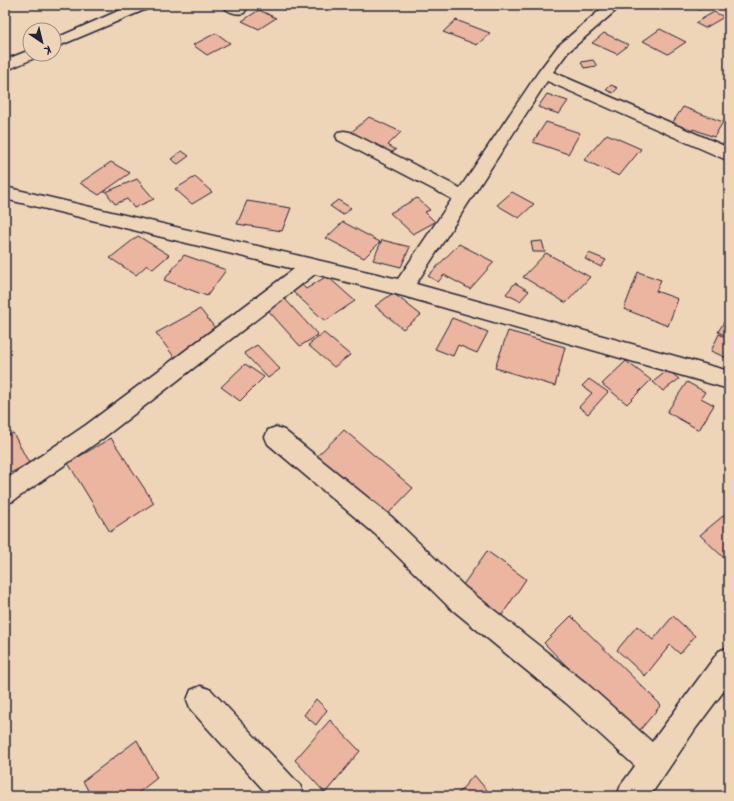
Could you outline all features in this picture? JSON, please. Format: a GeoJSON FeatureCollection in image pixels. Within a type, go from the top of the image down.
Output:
{"type":"FeatureCollection","features":[{"type":"Feature","properties":{"kind":"street"},"geometry":{"type":"LineString","coordinates":[[62,41],[144,5]]}},
{"type":"Feature","properties":{"kind":"street"},"geometry":{"type":"LineString","coordinates":[[403,288],[544,74],[563,49],[616,5]]}},
{"type":"Feature","properties":{"kind":"street"},"geometry":{"type":"LineString","coordinates":[[5,66],[22,58]]}},
{"type":"Feature","properties":{"kind":"street"},"geometry":{"type":"LineString","coordinates":[[544,74],[729,155]]}},
{"type":"Feature","properties":{"kind":"street"},"geometry":{"type":"LineString","coordinates":[[344,136],[463,197]]}},
{"type":"Feature","properties":{"kind":"street"},"geometry":{"type":"LineString","coordinates":[[5,193],[403,288],[729,380]]}},
{"type":"Feature","properties":{"kind":"street"},"geometry":{"type":"LineString","coordinates":[[5,493],[94,432],[312,266]]}},
{"type":"Feature","properties":{"kind":"street"},"geometry":{"type":"LineString","coordinates":[[276,437],[384,526],[457,597],[576,693],[654,764]]}},
{"type":"Feature","properties":{"kind":"street"},"geometry":{"type":"LineString","coordinates":[[632,796],[729,661]]}},
{"type":"Feature","properties":{"kind":"street"},"geometry":{"type":"LineString","coordinates":[[201,700],[289,796]]}},
{"type":"Feature","properties":{"kind":"building"},"geometry":{"type":"Polygon","coordinates":[[[704,5],[700,10],[687,6],[704,5]]]}},
{"type":"Feature","properties":{"kind":"building"},"geometry":{"type":"Polygon","coordinates":[[[259,10],[276,18],[259,29],[242,21],[259,10]]]}},
{"type":"Feature","properties":{"kind":"building"},"geometry":{"type":"Polygon","coordinates":[[[714,12],[724,17],[705,28],[695,23],[714,12]]]}},
{"type":"Feature","properties":{"kind":"building"},"geometry":{"type":"Polygon","coordinates":[[[456,20],[490,33],[477,45],[443,32],[456,20]]]}},
{"type":"Feature","properties":{"kind":"building"},"geometry":{"type":"Polygon","coordinates":[[[660,29],[686,42],[668,54],[643,41],[660,29]]]}},
{"type":"Feature","properties":{"kind":"building"},"geometry":{"type":"Polygon","coordinates":[[[216,33],[230,43],[207,55],[193,45],[216,33]]]}},
{"type":"Feature","properties":{"kind":"building"},"geometry":{"type":"Polygon","coordinates":[[[604,33],[629,45],[617,54],[592,43],[604,33]]]}},
{"type":"Feature","properties":{"kind":"building"},"geometry":{"type":"Polygon","coordinates":[[[593,60],[597,66],[584,68],[581,62],[593,60]]]}},
{"type":"Feature","properties":{"kind":"building"},"geometry":{"type":"Polygon","coordinates":[[[611,85],[618,88],[613,93],[606,90],[611,85]]]}},
{"type":"Feature","properties":{"kind":"building"},"geometry":{"type":"Polygon","coordinates":[[[547,94],[568,101],[559,114],[538,107],[547,94]]]}},
{"type":"Feature","properties":{"kind":"building"},"geometry":{"type":"Polygon","coordinates":[[[683,107],[723,122],[714,137],[693,129],[691,133],[671,125],[683,107]]]}},
{"type":"Feature","properties":{"kind":"building"},"geometry":{"type":"Polygon","coordinates":[[[369,117],[401,132],[388,145],[396,150],[388,154],[348,135],[369,117]]]}},
{"type":"Feature","properties":{"kind":"building"},"geometry":{"type":"Polygon","coordinates":[[[546,122],[580,133],[568,154],[533,142],[546,122]]]}},
{"type":"Feature","properties":{"kind":"building"},"geometry":{"type":"Polygon","coordinates":[[[607,134],[641,149],[619,176],[584,160],[607,134]]]}},
{"type":"Feature","properties":{"kind":"building"},"geometry":{"type":"Polygon","coordinates":[[[182,151],[189,156],[178,164],[171,159],[182,151]]]}},
{"type":"Feature","properties":{"kind":"building"},"geometry":{"type":"Polygon","coordinates":[[[111,162],[130,173],[99,195],[80,183],[111,162]]]}},
{"type":"Feature","properties":{"kind":"building"},"geometry":{"type":"Polygon","coordinates":[[[195,177],[212,192],[192,204],[175,189],[195,177]]]}},
{"type":"Feature","properties":{"kind":"building"},"geometry":{"type":"Polygon","coordinates":[[[137,179],[154,199],[134,208],[127,199],[115,204],[106,192],[137,179]]]}},
{"type":"Feature","properties":{"kind":"building"},"geometry":{"type":"Polygon","coordinates":[[[512,192],[534,204],[519,218],[497,205],[512,192]]]}},
{"type":"Feature","properties":{"kind":"building"},"geometry":{"type":"Polygon","coordinates":[[[417,198],[430,210],[425,212],[435,222],[413,234],[390,213],[417,198]]]}},
{"type":"Feature","properties":{"kind":"building"},"geometry":{"type":"Polygon","coordinates":[[[338,200],[351,208],[343,215],[330,206],[338,200]]]}},
{"type":"Feature","properties":{"kind":"building"},"geometry":{"type":"Polygon","coordinates":[[[247,201],[291,208],[282,231],[237,224],[247,201]]]}},
{"type":"Feature","properties":{"kind":"building"},"geometry":{"type":"Polygon","coordinates":[[[343,222],[380,242],[364,258],[326,238],[343,222]]]}},
{"type":"Feature","properties":{"kind":"building"},"geometry":{"type":"Polygon","coordinates":[[[138,236],[169,255],[153,269],[147,265],[136,275],[110,258],[138,236]]]}},
{"type":"Feature","properties":{"kind":"building"},"geometry":{"type":"Polygon","coordinates":[[[382,240],[410,247],[401,267],[373,260],[382,240]]]}},
{"type":"Feature","properties":{"kind":"building"},"geometry":{"type":"Polygon","coordinates":[[[542,241],[545,252],[533,252],[531,242],[542,241]]]}},
{"type":"Feature","properties":{"kind":"building"},"geometry":{"type":"Polygon","coordinates":[[[459,244],[494,262],[470,289],[444,275],[438,282],[428,276],[459,244]]]}},
{"type":"Feature","properties":{"kind":"building"},"geometry":{"type":"Polygon","coordinates":[[[546,253],[590,277],[566,303],[523,277],[546,253]]]}},
{"type":"Feature","properties":{"kind":"building"},"geometry":{"type":"Polygon","coordinates":[[[589,253],[606,260],[601,267],[585,259],[589,253]]]}},
{"type":"Feature","properties":{"kind":"building"},"geometry":{"type":"Polygon","coordinates":[[[184,255],[226,270],[207,296],[164,280],[184,255]]]}},
{"type":"Feature","properties":{"kind":"building"},"geometry":{"type":"Polygon","coordinates":[[[638,272],[661,280],[656,291],[678,299],[668,326],[624,309],[638,272]]]}},
{"type":"Feature","properties":{"kind":"building"},"geometry":{"type":"Polygon","coordinates":[[[327,276],[355,301],[325,321],[292,291],[302,285],[306,289],[327,276]]]}},
{"type":"Feature","properties":{"kind":"building"},"geometry":{"type":"Polygon","coordinates":[[[515,283],[529,291],[520,301],[506,294],[515,283]]]}},
{"type":"Feature","properties":{"kind":"building"},"geometry":{"type":"Polygon","coordinates":[[[393,293],[421,315],[403,329],[375,306],[393,293]]]}},
{"type":"Feature","properties":{"kind":"building"},"geometry":{"type":"Polygon","coordinates":[[[284,298],[318,335],[300,346],[266,308],[284,298]]]}},
{"type":"Feature","properties":{"kind":"building"},"geometry":{"type":"Polygon","coordinates":[[[200,309],[219,333],[175,358],[156,333],[200,309]]]}},
{"type":"Feature","properties":{"kind":"building"},"geometry":{"type":"Polygon","coordinates":[[[452,318],[488,332],[477,353],[458,345],[453,356],[435,349],[452,318]]]}},
{"type":"Feature","properties":{"kind":"building"},"geometry":{"type":"Polygon","coordinates":[[[724,322],[729,325],[729,337],[718,332],[724,322]]]}},
{"type":"Feature","properties":{"kind":"building"},"geometry":{"type":"Polygon","coordinates":[[[508,331],[565,347],[555,386],[495,368],[508,331]]]}},
{"type":"Feature","properties":{"kind":"building"},"geometry":{"type":"Polygon","coordinates":[[[324,333],[350,355],[334,367],[308,345],[324,333]]]}},
{"type":"Feature","properties":{"kind":"building"},"geometry":{"type":"Polygon","coordinates":[[[719,334],[729,339],[729,359],[711,351],[719,334]]]}},
{"type":"Feature","properties":{"kind":"building"},"geometry":{"type":"Polygon","coordinates":[[[257,345],[280,369],[268,378],[244,353],[257,345]]]}},
{"type":"Feature","properties":{"kind":"building"},"geometry":{"type":"Polygon","coordinates":[[[626,361],[651,380],[627,404],[602,384],[626,361]]]}},
{"type":"Feature","properties":{"kind":"building"},"geometry":{"type":"Polygon","coordinates":[[[245,364],[264,377],[240,401],[221,387],[245,364]]]}},
{"type":"Feature","properties":{"kind":"building"},"geometry":{"type":"Polygon","coordinates":[[[668,370],[679,379],[663,391],[653,382],[668,370]]]}},
{"type":"Feature","properties":{"kind":"building"},"geometry":{"type":"Polygon","coordinates":[[[589,379],[608,392],[588,414],[579,407],[592,393],[582,386],[589,379]]]}},
{"type":"Feature","properties":{"kind":"building"},"geometry":{"type":"Polygon","coordinates":[[[687,382],[705,392],[701,398],[714,405],[699,430],[667,412],[687,382]]]}},
{"type":"Feature","properties":{"kind":"building"},"geometry":{"type":"Polygon","coordinates":[[[344,430],[413,488],[386,516],[316,457],[344,430]]]}},
{"type":"Feature","properties":{"kind":"building"},"geometry":{"type":"Polygon","coordinates":[[[13,433],[29,463],[5,476],[5,437],[13,433]]]}},
{"type":"Feature","properties":{"kind":"building"},"geometry":{"type":"Polygon","coordinates":[[[111,438],[154,503],[110,532],[68,463],[111,438]]]}},
{"type":"Feature","properties":{"kind":"building"},"geometry":{"type":"Polygon","coordinates":[[[729,511],[729,563],[700,535],[729,511]]]}},
{"type":"Feature","properties":{"kind":"building"},"geometry":{"type":"Polygon","coordinates":[[[487,551],[526,579],[500,618],[460,589],[487,551]]]}},
{"type":"Feature","properties":{"kind":"building"},"geometry":{"type":"Polygon","coordinates":[[[571,616],[661,705],[635,736],[544,643],[571,616]]]}},
{"type":"Feature","properties":{"kind":"building"},"geometry":{"type":"Polygon","coordinates":[[[673,616],[695,636],[680,654],[670,645],[645,676],[617,650],[637,626],[653,640],[673,616]]]}},
{"type":"Feature","properties":{"kind":"building"},"geometry":{"type":"Polygon","coordinates":[[[316,699],[327,710],[316,725],[304,715],[316,699]]]}},
{"type":"Feature","properties":{"kind":"building"},"geometry":{"type":"Polygon","coordinates":[[[330,720],[360,751],[325,793],[295,760],[330,720]]]}},
{"type":"Feature","properties":{"kind":"building"},"geometry":{"type":"Polygon","coordinates":[[[137,740],[157,778],[134,796],[91,796],[83,781],[137,740]]]}},
{"type":"Feature","properties":{"kind":"building"},"geometry":{"type":"Polygon","coordinates":[[[474,775],[492,796],[456,796],[474,775]]]}}]}
